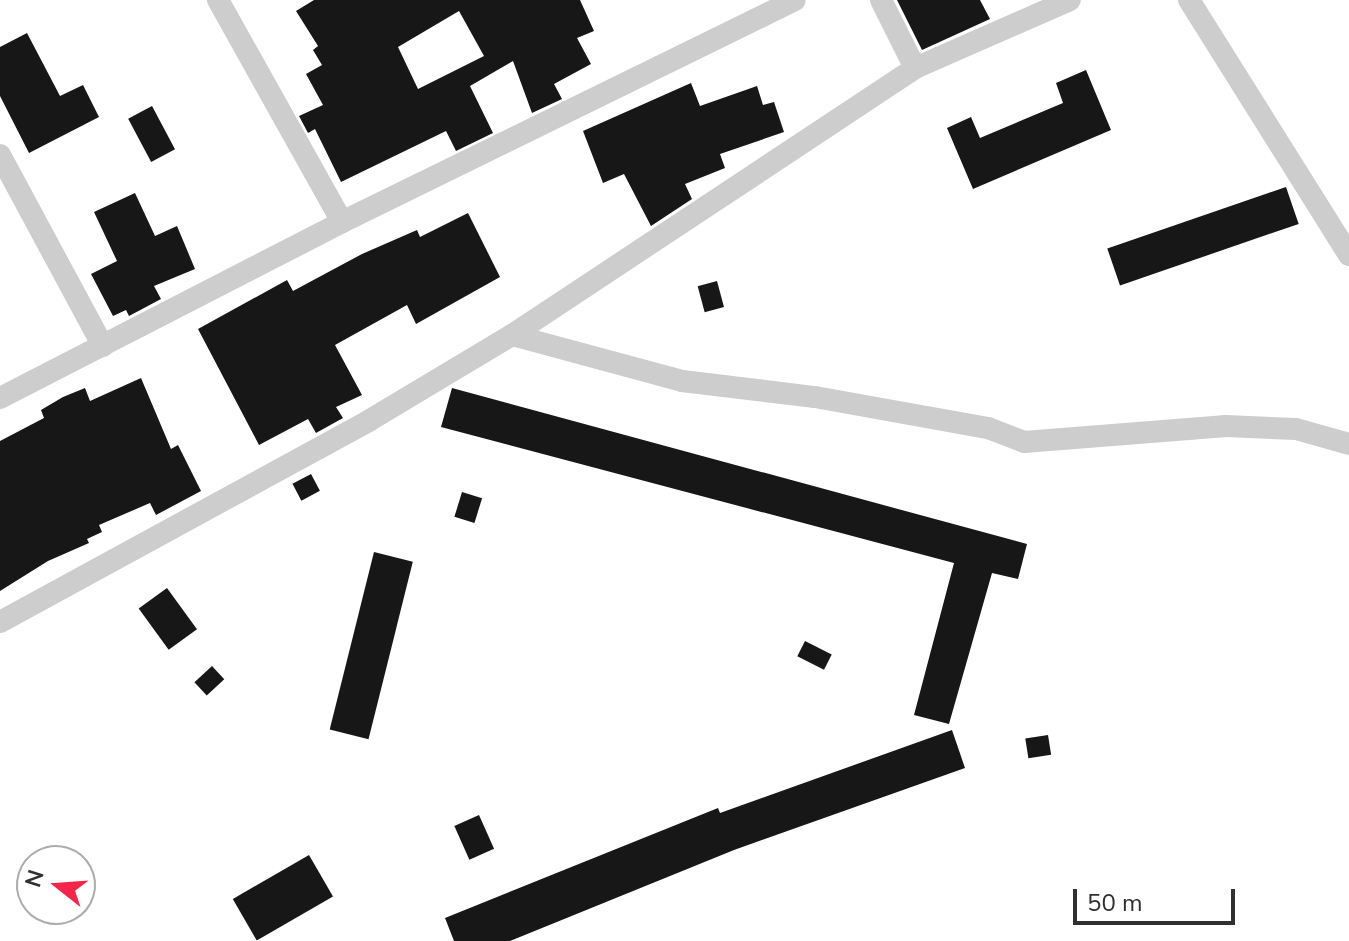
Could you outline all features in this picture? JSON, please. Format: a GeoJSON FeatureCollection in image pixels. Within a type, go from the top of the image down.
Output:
{"type":"FeatureCollection","features":[{"type":"Feature","properties":{"kind":"street"},"geometry":{"type":"LineString","coordinates":[[218,0],[342,222]]}},
{"type":"Feature","properties":{"kind":"street"},"geometry":{"type":"LineString","coordinates":[[0,398],[342,222],[795,0]]}},
{"type":"Feature","properties":{"kind":"street"},"geometry":{"type":"LineString","coordinates":[[881,0],[915,68]]}},
{"type":"Feature","properties":{"kind":"street"},"geometry":{"type":"LineString","coordinates":[[0,622],[370,420],[512,335],[915,68],[1070,0]]}},
{"type":"Feature","properties":{"kind":"street"},"geometry":{"type":"LineString","coordinates":[[1189,0],[1349,255]]}},
{"type":"Feature","properties":{"kind":"street"},"geometry":{"type":"LineString","coordinates":[[0,155],[103,346]]}},
{"type":"Feature","properties":{"kind":"street"},"geometry":{"type":"LineString","coordinates":[[512,335],[682,381],[831,400],[988,428],[1024,442],[1226,426],[1296,429],[1349,444]]}},
{"type":"Feature","properties":{"kind":"building"},"geometry":{"type":"Polygon","coordinates":[[[314,0],[580,0],[594,31],[577,38],[591,64],[554,84],[562,99],[532,113],[513,61],[470,86],[493,133],[456,151],[446,131],[341,182],[315,129],[308,133],[299,116],[323,105],[306,74],[322,65],[313,50],[318,46],[296,11],[314,0]],[[459,11],[398,47],[418,89],[484,56],[459,11]]]}},
{"type":"Feature","properties":{"kind":"building"},"geometry":{"type":"Polygon","coordinates":[[[897,0],[980,0],[990,19],[922,50],[897,0]]]}},
{"type":"Feature","properties":{"kind":"building"},"geometry":{"type":"Polygon","coordinates":[[[27,33],[60,96],[83,85],[99,117],[29,153],[0,96],[0,47],[27,33]]]}},
{"type":"Feature","properties":{"kind":"building"},"geometry":{"type":"Polygon","coordinates":[[[1086,70],[1111,130],[973,189],[947,128],[971,117],[980,138],[1063,103],[1056,83],[1086,70]]]}},
{"type":"Feature","properties":{"kind":"building"},"geometry":{"type":"Polygon","coordinates":[[[691,83],[700,106],[757,86],[763,105],[774,102],[784,132],[720,154],[725,168],[685,184],[692,199],[651,226],[624,174],[603,183],[583,131],[691,83]]]}},
{"type":"Feature","properties":{"kind":"building"},"geometry":{"type":"Polygon","coordinates":[[[152,106],[175,149],[151,162],[128,119],[152,106]]]}},
{"type":"Feature","properties":{"kind":"building"},"geometry":{"type":"Polygon","coordinates":[[[1286,187],[1299,224],[1120,285],[1107,249],[1286,187]]]}},
{"type":"Feature","properties":{"kind":"building"},"geometry":{"type":"Polygon","coordinates":[[[135,193],[155,236],[177,226],[195,269],[154,286],[161,299],[129,316],[126,310],[113,316],[91,274],[117,261],[94,212],[135,193]]]}},
{"type":"Feature","properties":{"kind":"building"},"geometry":{"type":"Polygon","coordinates":[[[468,213],[500,277],[416,324],[407,305],[335,345],[362,395],[336,407],[343,418],[316,433],[308,419],[259,445],[198,329],[287,280],[293,291],[362,254],[417,230],[420,237],[468,213]]]}},
{"type":"Feature","properties":{"kind":"building"},"geometry":{"type":"Polygon","coordinates":[[[717,281],[724,307],[705,312],[698,286],[717,281]]]}},
{"type":"Feature","properties":{"kind":"building"},"geometry":{"type":"Polygon","coordinates":[[[141,378],[171,449],[178,445],[201,491],[156,515],[150,503],[99,525],[102,532],[87,539],[89,543],[48,561],[0,591],[0,441],[44,418],[41,410],[63,397],[85,388],[90,401],[141,378]]]}},
{"type":"Feature","properties":{"kind":"building"},"geometry":{"type":"Polygon","coordinates":[[[452,388],[1027,544],[1018,579],[992,573],[949,724],[914,715],[954,563],[441,427],[452,388]]]}},
{"type":"Feature","properties":{"kind":"building"},"geometry":{"type":"Polygon","coordinates":[[[311,474],[320,491],[301,501],[292,484],[311,474]]]}},
{"type":"Feature","properties":{"kind":"building"},"geometry":{"type":"Polygon","coordinates":[[[462,492],[482,498],[474,523],[454,517],[462,492]]]}},
{"type":"Feature","properties":{"kind":"building"},"geometry":{"type":"Polygon","coordinates":[[[374,552],[413,562],[369,739],[330,730],[374,552]]]}},
{"type":"Feature","properties":{"kind":"building"},"geometry":{"type":"Polygon","coordinates":[[[167,588],[197,629],[169,650],[139,609],[167,588]]]}},
{"type":"Feature","properties":{"kind":"building"},"geometry":{"type":"Polygon","coordinates":[[[805,641],[832,655],[824,670],[797,656],[805,641]]]}},
{"type":"Feature","properties":{"kind":"building"},"geometry":{"type":"Polygon","coordinates":[[[212,666],[224,679],[207,696],[194,682],[212,666]]]}},
{"type":"Feature","properties":{"kind":"building"},"geometry":{"type":"Polygon","coordinates":[[[952,730],[965,768],[734,850],[510,941],[454,941],[445,918],[718,808],[720,813],[952,730]]]}},
{"type":"Feature","properties":{"kind":"building"},"geometry":{"type":"Polygon","coordinates":[[[1048,735],[1051,755],[1028,758],[1025,739],[1048,735]]]}},
{"type":"Feature","properties":{"kind":"building"},"geometry":{"type":"Polygon","coordinates":[[[479,815],[494,849],[469,860],[454,826],[479,815]]]}},
{"type":"Feature","properties":{"kind":"building"},"geometry":{"type":"Polygon","coordinates":[[[309,855],[333,897],[257,941],[233,899],[309,855]]]}}]}
